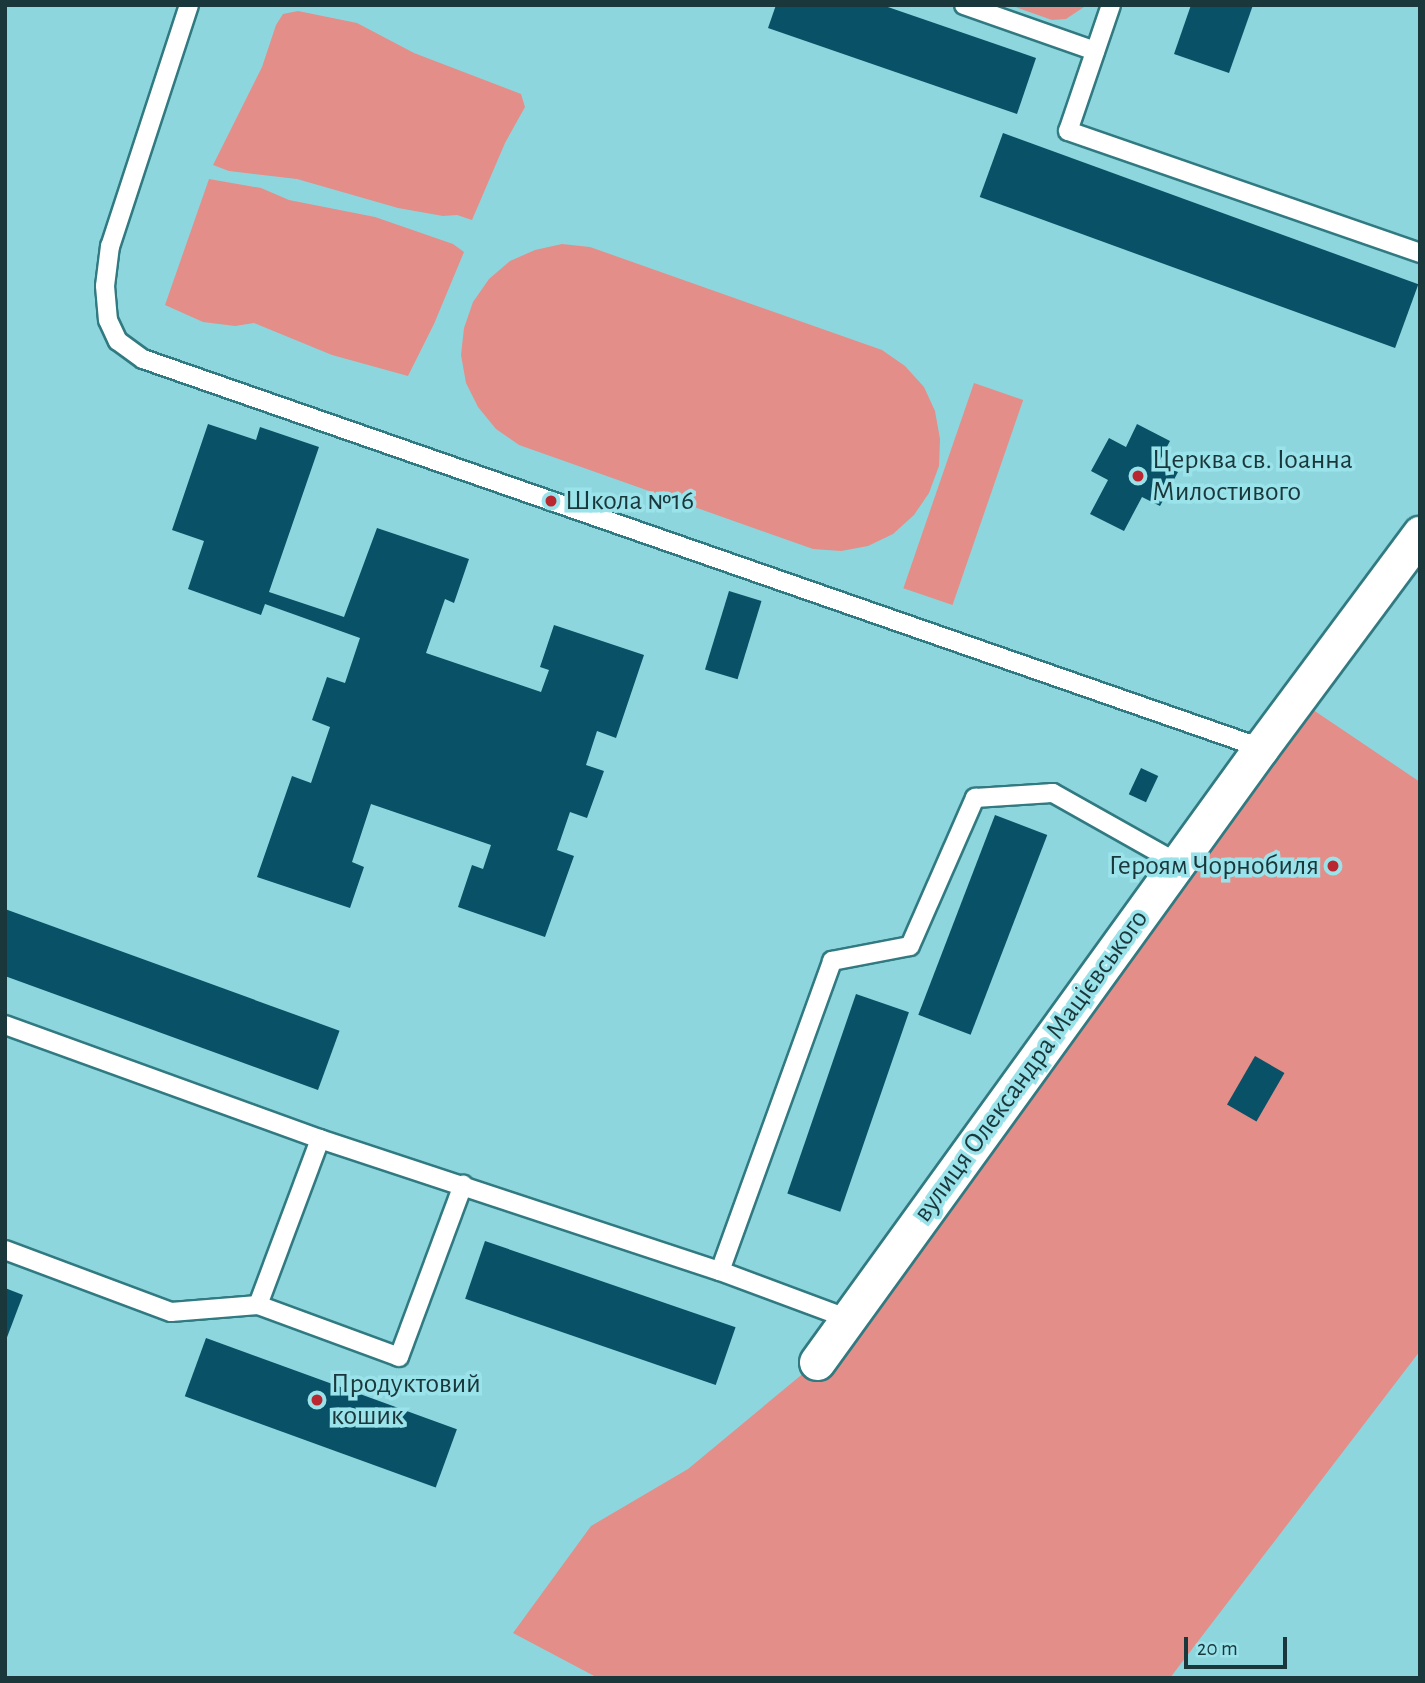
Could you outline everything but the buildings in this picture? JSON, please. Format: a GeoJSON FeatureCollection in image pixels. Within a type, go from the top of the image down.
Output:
{"type":"FeatureCollection","features":[{"type":"Feature","properties":{"kind":"street","name":"вулиця Олександра Мацієвського"},"geometry":{"type":"LineString","coordinates":[[817,1362],[1177,863],[1420,534]]}},
{"type":"Feature","properties":{"kind":"lane"},"geometry":{"type":"LineString","coordinates":[[188,5],[108,259],[105,286],[108,320],[118,341],[143,359],[1261,748]]}},
{"type":"Feature","properties":{"kind":"lane"},"geometry":{"type":"LineString","coordinates":[[964,5],[1095,51]]}},
{"type":"Feature","properties":{"kind":"lane"},"geometry":{"type":"LineString","coordinates":[[1111,5],[1068,131],[1420,253]]}},
{"type":"Feature","properties":{"kind":"lane"},"geometry":{"type":"LineString","coordinates":[[720,1271],[832,961],[910,946],[975,798],[1052,793],[1177,863]]}},
{"type":"Feature","properties":{"kind":"lane"},"geometry":{"type":"LineString","coordinates":[[5,1025],[320,1139],[720,1271],[849,1319]]}},
{"type":"Feature","properties":{"kind":"lane"},"geometry":{"type":"LineString","coordinates":[[258,1305],[320,1139]]}},
{"type":"Feature","properties":{"kind":"lane"},"geometry":{"type":"LineString","coordinates":[[5,1250],[171,1312],[258,1305],[399,1357],[463,1185]]}},
{"type":"Feature","properties":{"kind":"shaded area"},"geometry":{"type":"Polygon","coordinates":[[[1010,5],[1087,5],[1066,19],[1052,20],[1010,5]]]}},
{"type":"Feature","properties":{"kind":"shaded area"},"geometry":{"type":"Polygon","coordinates":[[[298,11],[357,23],[414,53],[521,94],[525,107],[505,143],[472,220],[457,215],[443,216],[398,208],[297,179],[229,171],[213,165],[262,67],[276,25],[283,14],[298,11]]]}},
{"type":"Feature","properties":{"kind":"shaded area"},"geometry":{"type":"Polygon","coordinates":[[[209,179],[261,188],[289,200],[375,217],[453,244],[464,252],[434,324],[408,376],[332,355],[254,323],[235,326],[203,322],[165,305],[209,179]]]}},
{"type":"Feature","properties":{"kind":"shaded area"},"geometry":{"type":"Polygon","coordinates":[[[562,244],[590,247],[882,350],[905,366],[924,387],[935,411],[940,439],[939,466],[929,493],[914,515],[893,534],[868,546],[841,551],[813,549],[519,445],[496,429],[478,407],[466,383],[461,355],[464,328],[473,302],[489,279],[510,261],[535,250],[562,244]]]}},
{"type":"Feature","properties":{"kind":"shaded area"},"geometry":{"type":"Polygon","coordinates":[[[974,383],[1023,400],[953,605],[903,588],[974,383]]]}},
{"type":"Feature","properties":{"kind":"shaded area"},"geometry":{"type":"Polygon","coordinates":[[[1297,699],[1420,782],[1420,1351],[1170,1678],[598,1678],[513,1633],[591,1526],[688,1469],[817,1362],[1297,699]]]}},
{"type":"Feature","properties":{"kind":"place","name":"Церква св. Іоанна Милостивого"},"geometry":{"type":"Point","coordinates":[1138,476]}},
{"type":"Feature","properties":{"kind":"place","name":"Школа №16"},"geometry":{"type":"Point","coordinates":[551,501]}},
{"type":"Feature","properties":{"kind":"place","name":"Героям Чорнобиля"},"geometry":{"type":"Point","coordinates":[1333,866]}},
{"type":"Feature","properties":{"kind":"place","name":"Продуктовий кошик"},"geometry":{"type":"Point","coordinates":[317,1400]}}]}
